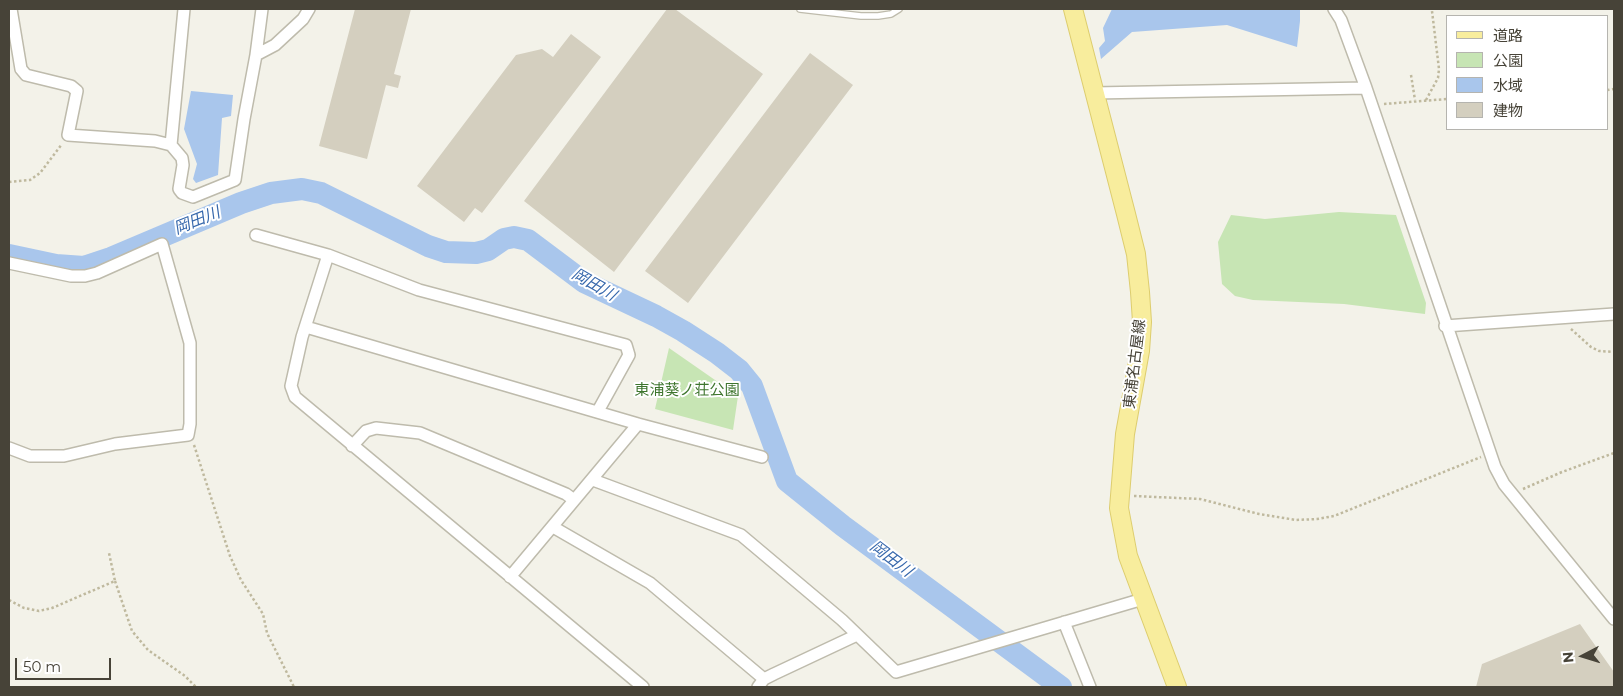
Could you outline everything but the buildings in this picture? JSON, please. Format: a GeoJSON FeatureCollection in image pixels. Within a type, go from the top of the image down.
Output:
{"type":"FeatureCollection","features":[{"type":"Feature","properties":{"kind":"main road","name":"東浦名古屋線"},"geometry":{"type":"LineString","coordinates":[[1075,14],[1136,254],[1142,322],[1140,351],[1125,434],[1119,508],[1128,556],[1142,599],[1177,687]]}},
{"type":"Feature","properties":{"kind":"street"},"geometry":{"type":"LineString","coordinates":[[11,9],[21,69],[26,75],[70,86],[77,91],[68,136],[155,141],[171,145],[182,158],[183,166],[179,189],[187,196],[193,197],[235,180],[262,9]]}},
{"type":"Feature","properties":{"kind":"street"},"geometry":{"type":"LineString","coordinates":[[171,145],[184,9]]}},
{"type":"Feature","properties":{"kind":"street"},"geometry":{"type":"LineString","coordinates":[[256,55],[275,45],[303,19],[309,9]]}},
{"type":"Feature","properties":{"kind":"street"},"geometry":{"type":"LineString","coordinates":[[1063,9],[1075,14]]}},
{"type":"Feature","properties":{"kind":"street"},"geometry":{"type":"LineString","coordinates":[[1334,9],[1341,20],[1372,105],[1445,326],[1495,467],[1514,495],[1614,619]]}},
{"type":"Feature","properties":{"kind":"street"},"geometry":{"type":"LineString","coordinates":[[1094,93],[1366,88]]}},
{"type":"Feature","properties":{"kind":"street"},"geometry":{"type":"LineString","coordinates":[[256,235],[328,256],[419,290],[626,345],[629,355],[598,411]]}},
{"type":"Feature","properties":{"kind":"street"},"geometry":{"type":"LineString","coordinates":[[9,263],[71,276],[85,276],[97,273],[162,244],[190,343],[188,435],[115,444],[64,456],[30,456],[9,448]]}},
{"type":"Feature","properties":{"kind":"street"},"geometry":{"type":"LineString","coordinates":[[328,256],[306,327],[291,386],[293,394],[352,446],[643,687]]}},
{"type":"Feature","properties":{"kind":"street"},"geometry":{"type":"LineString","coordinates":[[1445,326],[1614,314]]}},
{"type":"Feature","properties":{"kind":"street"},"geometry":{"type":"LineString","coordinates":[[306,327],[638,424],[762,457]]}},
{"type":"Feature","properties":{"kind":"street"},"geometry":{"type":"LineString","coordinates":[[510,577],[638,424]]}},
{"type":"Feature","properties":{"kind":"street"},"geometry":{"type":"LineString","coordinates":[[352,446],[366,431],[376,428],[420,433],[566,494],[574,500]]}},
{"type":"Feature","properties":{"kind":"street"},"geometry":{"type":"LineString","coordinates":[[593,480],[741,535],[857,635],[896,672],[1142,599]]}},
{"type":"Feature","properties":{"kind":"street"},"geometry":{"type":"LineString","coordinates":[[553,527],[650,584],[761,683],[857,635]]}},
{"type":"Feature","properties":{"kind":"street"},"geometry":{"type":"LineString","coordinates":[[1064,622],[1090,687]]}},
{"type":"Feature","properties":{"kind":"lane"},"geometry":{"type":"LineString","coordinates":[[800,9],[870,16],[891,14],[899,9]]}},
{"type":"Feature","properties":{"kind":"path"},"geometry":{"type":"LineString","coordinates":[[1426,100],[1438,78],[1439,69],[1432,11]]}},
{"type":"Feature","properties":{"kind":"path"},"geometry":{"type":"LineString","coordinates":[[1411,75],[1416,101]]}},
{"type":"Feature","properties":{"kind":"path"},"geometry":{"type":"LineString","coordinates":[[1372,105],[1426,100],[1432,102],[1446,99]]}},
{"type":"Feature","properties":{"kind":"path"},"geometry":{"type":"LineString","coordinates":[[9,182],[30,180],[40,173],[68,136]]}},
{"type":"Feature","properties":{"kind":"path"},"geometry":{"type":"LineString","coordinates":[[1564,317],[1574,334],[1591,347],[1599,351],[1614,352]]}},
{"type":"Feature","properties":{"kind":"path"},"geometry":{"type":"LineString","coordinates":[[188,435],[230,556],[241,580],[258,603],[263,614],[267,633],[294,687]]}},
{"type":"Feature","properties":{"kind":"path"},"geometry":{"type":"LineString","coordinates":[[1514,495],[1525,487],[1614,453]]}},
{"type":"Feature","properties":{"kind":"path"},"geometry":{"type":"LineString","coordinates":[[1119,495],[1200,499],[1259,514],[1296,520],[1317,519],[1334,516],[1490,454]]}},
{"type":"Feature","properties":{"kind":"path"},"geometry":{"type":"LineString","coordinates":[[109,553],[115,581],[132,631],[148,650],[189,679],[196,687]]}},
{"type":"Feature","properties":{"kind":"path"},"geometry":{"type":"LineString","coordinates":[[9,600],[32,610],[46,610],[115,581]]}},
{"type":"Feature","properties":{"kind":"green space"},"geometry":{"type":"Polygon","coordinates":[[[1339,212],[1396,215],[1426,303],[1425,314],[1344,304],[1253,300],[1235,296],[1222,284],[1218,242],[1231,215],[1265,219],[1339,212]]]}},
{"type":"Feature","properties":{"kind":"green space","name":"東浦葵ノ荘公園"},"geometry":{"type":"Polygon","coordinates":[[[669,348],[738,396],[733,430],[655,409],[669,348]]]}},
{"type":"Feature","properties":{"kind":"water"},"geometry":{"type":"Polygon","coordinates":[[[1112,9],[1300,9],[1297,47],[1227,25],[1132,32],[1101,59],[1099,48],[1105,41],[1103,28],[1112,9]]]}},
{"type":"Feature","properties":{"kind":"water"},"geometry":{"type":"Polygon","coordinates":[[[191,91],[233,95],[231,116],[222,118],[218,175],[196,183],[193,179],[197,164],[184,129],[191,91]]]}},
{"type":"Feature","properties":{"kind":"waterway","name":"岡田川"},"geometry":{"type":"LineString","coordinates":[[9,255],[56,265],[84,267],[111,258],[241,203],[271,193],[302,189],[321,193],[428,246],[446,252],[476,253],[488,250],[504,239],[514,237],[528,240],[584,282],[683,331],[739,370],[752,386],[787,481],[843,526],[1061,687]]}}]}
